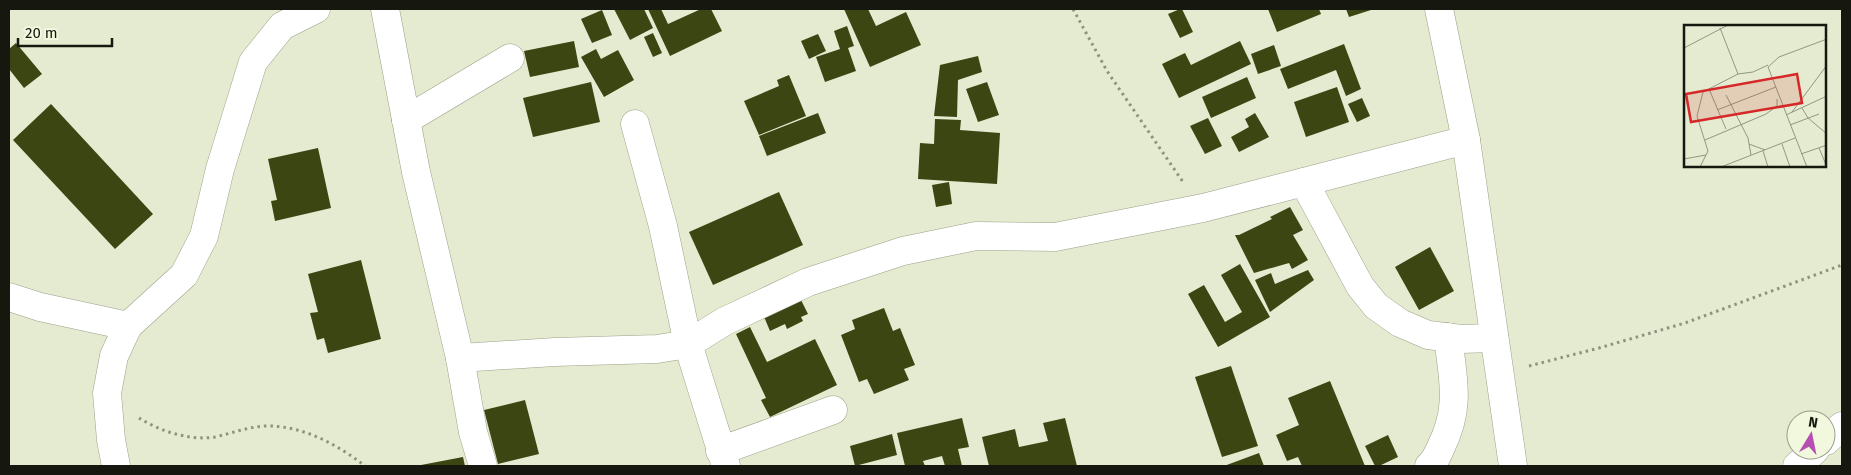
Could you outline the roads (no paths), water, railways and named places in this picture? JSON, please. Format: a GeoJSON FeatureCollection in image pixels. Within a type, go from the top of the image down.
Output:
{"type":"FeatureCollection","features":[{"type":"Feature","properties":{"kind":"street"},"geometry":{"type":"LineString","coordinates":[[116,466],[111,440],[107,392],[114,356],[128,326],[184,275],[204,236],[220,169],[253,62],[282,26],[316,9]]}},
{"type":"Feature","properties":{"kind":"street"},"geometry":{"type":"LineString","coordinates":[[385,9],[416,172],[460,358],[473,432],[483,466]]}},
{"type":"Feature","properties":{"kind":"street"},"geometry":{"type":"LineString","coordinates":[[1439,9],[1466,140],[1513,466]]}},
{"type":"Feature","properties":{"kind":"street"},"geometry":{"type":"LineString","coordinates":[[406,120],[510,58]]}},
{"type":"Feature","properties":{"kind":"street"},"geometry":{"type":"LineString","coordinates":[[635,124],[665,235],[688,344],[723,459],[833,410]]}},
{"type":"Feature","properties":{"kind":"street"},"geometry":{"type":"LineString","coordinates":[[460,358],[555,352],[656,349],[688,344],[725,321],[808,282],[903,251],[976,236],[1055,237],[1203,208],[1466,140]]}},
{"type":"Feature","properties":{"kind":"street"},"geometry":{"type":"LineString","coordinates":[[1304,182],[1360,286],[1376,306],[1400,323],[1428,335],[1461,339],[1494,338]]}},
{"type":"Feature","properties":{"kind":"street"},"geometry":{"type":"LineString","coordinates":[[9,297],[40,307],[128,326]]}},
{"type":"Feature","properties":{"kind":"street"},"geometry":{"type":"LineString","coordinates":[[1429,466],[1434,462],[1447,436],[1454,412],[1455,394],[1448,337]]}}]}
